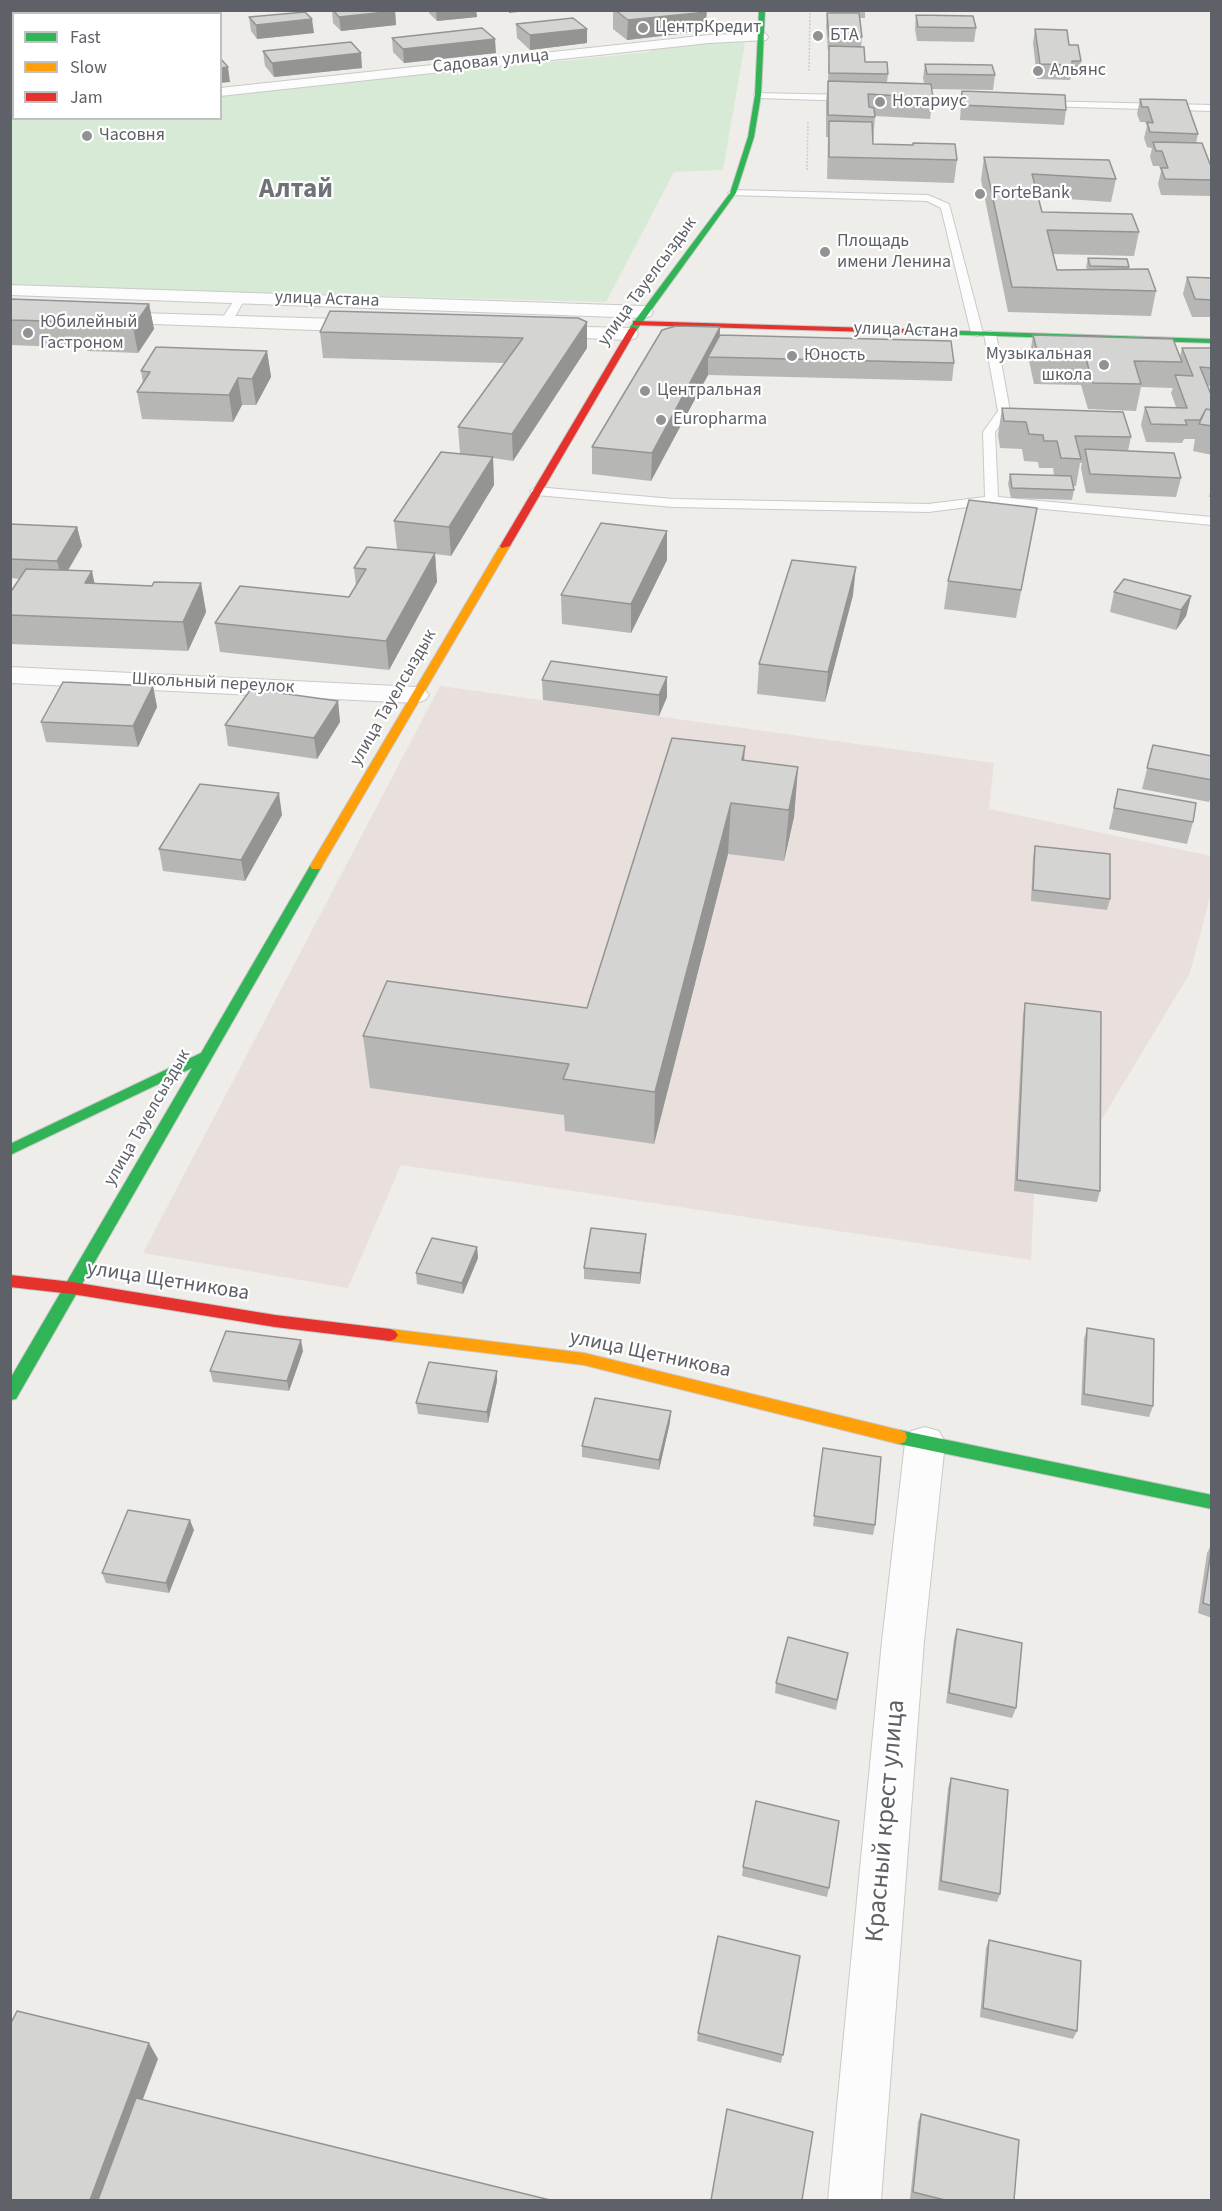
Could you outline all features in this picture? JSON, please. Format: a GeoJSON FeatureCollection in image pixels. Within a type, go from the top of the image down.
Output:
{"type":"FeatureCollection","features":[{"type":"Feature","properties":{"kind":"street","name":"улица Тауелсыздык"},"geometry":{"type":"LineString","coordinates":[[10,1394],[204,1057],[636,323],[733,193],[751,137],[758,95],[762,10]]}},
{"type":"Feature","properties":{"kind":"street","name":"Садовая улица"},"geometry":{"type":"LineString","coordinates":[[222,92],[709,39],[761,37]]}},
{"type":"Feature","properties":{"kind":"street","name":"улица Астана"},"geometry":{"type":"LineString","coordinates":[[10,290],[241,297],[636,323],[1212,341]]}},
{"type":"Feature","properties":{"kind":"street","name":"улица Астана"},"geometry":{"type":"LineString","coordinates":[[94,318],[391,327]]}},
{"type":"Feature","properties":{"kind":"street","name":"улица Астана"},"geometry":{"type":"LineString","coordinates":[[522,331],[636,323]]}},
{"type":"Feature","properties":{"kind":"street","name":"Школьный переулок"},"geometry":{"type":"LineString","coordinates":[[10,675],[416,695]]}},
{"type":"Feature","properties":{"kind":"street"},"geometry":{"type":"LineString","coordinates":[[10,1150],[204,1057]]}},
{"type":"Feature","properties":{"kind":"street","name":"улица Щетникова"},"geometry":{"type":"LineString","coordinates":[[10,1281],[72,1288],[275,1321],[584,1359],[925,1443],[1212,1502]]}},
{"type":"Feature","properties":{"kind":"street","name":"Красный крест улица"},"geometry":{"type":"LineString","coordinates":[[854,2200],[903,1641],[925,1443]]}},
{"type":"Feature","properties":{"kind":"lane"},"geometry":{"type":"LineString","coordinates":[[758,95],[863,98]]}},
{"type":"Feature","properties":{"kind":"lane"},"geometry":{"type":"LineString","coordinates":[[896,99],[999,102]]}},
{"type":"Feature","properties":{"kind":"lane"},"geometry":{"type":"LineString","coordinates":[[1034,103],[1212,108]]}},
{"type":"Feature","properties":{"kind":"lane"},"geometry":{"type":"LineString","coordinates":[[733,193],[928,198],[946,206],[1004,411],[989,432],[992,500]]}},
{"type":"Feature","properties":{"kind":"lane"},"geometry":{"type":"LineString","coordinates":[[226,322],[241,297]]}},
{"type":"Feature","properties":{"kind":"lane"},"geometry":{"type":"LineString","coordinates":[[536,491],[673,502],[928,508],[992,500],[1212,521]]}},
{"type":"Feature","properties":{"kind":"shaded area"},"geometry":{"type":"Polygon","coordinates":[[[440,686],[994,763],[989,809],[1211,856],[1211,893],[1190,973],[1097,1127],[1097,1202],[1034,1193],[1031,1260],[401,1165],[348,1288],[143,1253],[440,686]]]}},
{"type":"Feature","properties":{"kind":"green space"},"geometry":{"type":"Polygon","coordinates":[[[733,41],[745,43],[723,170],[674,172],[606,302],[11,286],[11,120],[222,120],[222,96],[543,60],[552,62],[649,52],[654,48],[733,41]]]}},
{"type":"Feature","properties":{"kind":"building"},"geometry":{"type":"Polygon","coordinates":[[[333,10],[395,10],[395,11],[339,17],[333,10]]]}},
{"type":"Feature","properties":{"kind":"building"},"geometry":{"type":"Polygon","coordinates":[[[615,10],[702,10],[697,13],[628,20],[615,10]]]}},
{"type":"Feature","properties":{"kind":"building"},"geometry":{"type":"Polygon","coordinates":[[[305,12],[312,19],[256,25],[249,17],[305,12]]]}},
{"type":"Feature","properties":{"kind":"building"},"geometry":{"type":"Polygon","coordinates":[[[827,13],[859,13],[862,37],[829,37],[827,13]]]}},
{"type":"Feature","properties":{"kind":"building"},"geometry":{"type":"Polygon","coordinates":[[[916,15],[973,16],[976,28],[918,27],[916,15]]]}},
{"type":"Feature","properties":{"kind":"building"},"geometry":{"type":"Polygon","coordinates":[[[573,18],[587,29],[530,35],[516,24],[573,18]]]}},
{"type":"Feature","properties":{"kind":"building"},"geometry":{"type":"Polygon","coordinates":[[[482,28],[495,39],[403,49],[392,38],[482,28]]]}},
{"type":"Feature","properties":{"kind":"building"},"geometry":{"type":"Polygon","coordinates":[[[1035,29],[1067,30],[1069,45],[1078,45],[1081,61],[1072,61],[1072,65],[1040,64],[1035,29]]]}},
{"type":"Feature","properties":{"kind":"building"},"geometry":{"type":"Polygon","coordinates":[[[351,42],[361,53],[272,63],[263,51],[351,42]]]}},
{"type":"Feature","properties":{"kind":"building"},"geometry":{"type":"Polygon","coordinates":[[[829,46],[864,47],[865,62],[887,62],[888,74],[829,73],[829,46]]]}},
{"type":"Feature","properties":{"kind":"building"},"geometry":{"type":"Polygon","coordinates":[[[925,64],[992,65],[995,75],[927,74],[925,64]]]}},
{"type":"Feature","properties":{"kind":"building"},"geometry":{"type":"Polygon","coordinates":[[[828,81],[931,84],[933,98],[868,94],[869,107],[874,108],[875,117],[828,115],[828,81]]]}},
{"type":"Feature","properties":{"kind":"building"},"geometry":{"type":"Polygon","coordinates":[[[962,91],[1065,95],[1066,110],[961,105],[962,91]]]}},
{"type":"Feature","properties":{"kind":"building"},"geometry":{"type":"Polygon","coordinates":[[[1140,99],[1186,100],[1198,134],[1150,132],[1147,122],[1153,123],[1148,107],[1142,107],[1140,99]]]}},
{"type":"Feature","properties":{"kind":"building"},"geometry":{"type":"Polygon","coordinates":[[[829,121],[872,122],[873,144],[955,144],[957,160],[829,157],[829,121]]]}},
{"type":"Feature","properties":{"kind":"building"},"geometry":{"type":"Polygon","coordinates":[[[1153,142],[1202,143],[1212,169],[1212,180],[1165,179],[1161,168],[1168,168],[1162,151],[1156,151],[1153,142]]]}},
{"type":"Feature","properties":{"kind":"building"},"geometry":{"type":"Polygon","coordinates":[[[984,157],[1109,160],[1116,179],[1032,174],[1042,212],[1132,214],[1139,232],[1047,230],[1057,270],[1148,269],[1156,291],[1012,287],[984,157]]]}},
{"type":"Feature","properties":{"kind":"building"},"geometry":{"type":"Polygon","coordinates":[[[1088,258],[1127,259],[1129,267],[1090,266],[1088,258]]]}},
{"type":"Feature","properties":{"kind":"building"},"geometry":{"type":"Polygon","coordinates":[[[1187,277],[1212,278],[1212,300],[1195,299],[1187,277]]]}},
{"type":"Feature","properties":{"kind":"building"},"geometry":{"type":"Polygon","coordinates":[[[10,299],[149,304],[133,327],[82,326],[85,322],[10,320],[10,299]]]}},
{"type":"Feature","properties":{"kind":"building"},"geometry":{"type":"Polygon","coordinates":[[[330,311],[578,318],[587,322],[512,434],[458,427],[523,338],[320,332],[330,311]]]}},
{"type":"Feature","properties":{"kind":"building"},"geometry":{"type":"Polygon","coordinates":[[[676,326],[720,327],[652,453],[592,447],[662,330],[676,326]]]}},
{"type":"Feature","properties":{"kind":"building"},"geometry":{"type":"Polygon","coordinates":[[[720,335],[951,341],[954,363],[708,357],[720,335]]]}},
{"type":"Feature","properties":{"kind":"building"},"geometry":{"type":"Polygon","coordinates":[[[1033,335],[1173,339],[1182,362],[1134,361],[1141,384],[1093,383],[1086,359],[1039,358],[1033,335]]]}},
{"type":"Feature","properties":{"kind":"building"},"geometry":{"type":"Polygon","coordinates":[[[156,347],[267,351],[252,379],[238,378],[229,395],[137,392],[150,372],[141,371],[156,347]]]}},
{"type":"Feature","properties":{"kind":"building"},"geometry":{"type":"Polygon","coordinates":[[[1182,348],[1212,348],[1212,368],[1200,367],[1212,397],[1212,410],[1206,409],[1200,420],[1185,420],[1187,425],[1151,424],[1145,407],[1187,408],[1175,375],[1193,376],[1182,348]]]}},
{"type":"Feature","properties":{"kind":"building"},"geometry":{"type":"Polygon","coordinates":[[[1002,408],[1123,412],[1131,437],[1075,436],[1081,459],[1061,458],[1057,441],[1044,441],[1043,435],[1029,434],[1026,422],[1004,421],[1002,408]]]}},
{"type":"Feature","properties":{"kind":"building"},"geometry":{"type":"Polygon","coordinates":[[[1206,409],[1212,410],[1212,426],[1199,424],[1206,409]]]}},
{"type":"Feature","properties":{"kind":"building"},"geometry":{"type":"Polygon","coordinates":[[[1085,449],[1174,453],[1181,478],[1090,474],[1085,449]]]}},
{"type":"Feature","properties":{"kind":"building"},"geometry":{"type":"Polygon","coordinates":[[[441,452],[493,457],[449,527],[394,521],[441,452]]]}},
{"type":"Feature","properties":{"kind":"building"},"geometry":{"type":"Polygon","coordinates":[[[1010,474],[1071,476],[1074,490],[1012,488],[1010,474]]]}},
{"type":"Feature","properties":{"kind":"building"},"geometry":{"type":"Polygon","coordinates":[[[969,500],[1037,508],[1021,590],[948,581],[969,500]]]}},
{"type":"Feature","properties":{"kind":"building"},"geometry":{"type":"Polygon","coordinates":[[[601,523],[667,531],[631,604],[561,595],[601,523]]]}},
{"type":"Feature","properties":{"kind":"building"},"geometry":{"type":"Polygon","coordinates":[[[10,524],[77,527],[57,561],[10,559],[10,524]]]}},
{"type":"Feature","properties":{"kind":"building"},"geometry":{"type":"Polygon","coordinates":[[[367,547],[435,553],[386,641],[215,623],[240,586],[349,597],[366,569],[354,568],[367,547]]]}},
{"type":"Feature","properties":{"kind":"building"},"geometry":{"type":"Polygon","coordinates":[[[792,560],[856,567],[828,672],[759,664],[792,560]]]}},
{"type":"Feature","properties":{"kind":"building"},"geometry":{"type":"Polygon","coordinates":[[[26,569],[92,571],[85,583],[152,586],[154,582],[201,583],[183,622],[10,615],[10,593],[26,569]]]}},
{"type":"Feature","properties":{"kind":"building"},"geometry":{"type":"Polygon","coordinates":[[[1124,579],[1191,596],[1181,610],[1114,592],[1124,579]]]}},
{"type":"Feature","properties":{"kind":"building"},"geometry":{"type":"Polygon","coordinates":[[[551,661],[667,677],[659,695],[542,680],[551,661]]]}},
{"type":"Feature","properties":{"kind":"building"},"geometry":{"type":"Polygon","coordinates":[[[63,682],[153,686],[133,726],[41,722],[63,682]]]}},
{"type":"Feature","properties":{"kind":"building"},"geometry":{"type":"Polygon","coordinates":[[[251,689],[338,701],[314,738],[225,725],[251,689]]]}},
{"type":"Feature","properties":{"kind":"building"},"geometry":{"type":"Polygon","coordinates":[[[672,738],[745,746],[742,760],[798,767],[789,810],[731,803],[655,1092],[563,1079],[569,1064],[363,1036],[387,981],[587,1008],[672,738]]]}},
{"type":"Feature","properties":{"kind":"building"},"geometry":{"type":"Polygon","coordinates":[[[1153,745],[1212,756],[1212,780],[1147,768],[1153,745]]]}},
{"type":"Feature","properties":{"kind":"building"},"geometry":{"type":"Polygon","coordinates":[[[200,784],[279,793],[241,860],[159,849],[200,784]]]}},
{"type":"Feature","properties":{"kind":"building"},"geometry":{"type":"Polygon","coordinates":[[[1118,789],[1196,803],[1193,822],[1114,808],[1118,789]]]}},
{"type":"Feature","properties":{"kind":"building"},"geometry":{"type":"Polygon","coordinates":[[[1035,846],[1110,854],[1110,899],[1033,890],[1035,846]]]}},
{"type":"Feature","properties":{"kind":"building"},"geometry":{"type":"Polygon","coordinates":[[[1025,1003],[1101,1012],[1100,1191],[1017,1180],[1025,1003]]]}},
{"type":"Feature","properties":{"kind":"building"},"geometry":{"type":"Polygon","coordinates":[[[591,1228],[646,1234],[640,1273],[584,1268],[591,1228]]]}},
{"type":"Feature","properties":{"kind":"building"},"geometry":{"type":"Polygon","coordinates":[[[432,1238],[477,1247],[462,1283],[416,1273],[432,1238]]]}},
{"type":"Feature","properties":{"kind":"building"},"geometry":{"type":"Polygon","coordinates":[[[1087,1328],[1154,1339],[1153,1406],[1084,1394],[1087,1328]]]}},
{"type":"Feature","properties":{"kind":"building"},"geometry":{"type":"Polygon","coordinates":[[[226,1331],[301,1340],[287,1381],[210,1371],[226,1331]]]}},
{"type":"Feature","properties":{"kind":"building"},"geometry":{"type":"Polygon","coordinates":[[[429,1362],[497,1371],[487,1412],[416,1403],[429,1362]]]}},
{"type":"Feature","properties":{"kind":"building"},"geometry":{"type":"Polygon","coordinates":[[[595,1398],[671,1411],[659,1460],[582,1446],[595,1398]]]}},
{"type":"Feature","properties":{"kind":"building"},"geometry":{"type":"Polygon","coordinates":[[[823,1448],[881,1457],[875,1525],[814,1516],[823,1448]]]}},
{"type":"Feature","properties":{"kind":"building"},"geometry":{"type":"Polygon","coordinates":[[[128,1510],[190,1520],[166,1583],[102,1573],[128,1510]]]}},
{"type":"Feature","properties":{"kind":"building"},"geometry":{"type":"Polygon","coordinates":[[[1212,1545],[1212,1606],[1203,1603],[1212,1545]]]}},
{"type":"Feature","properties":{"kind":"building"},"geometry":{"type":"Polygon","coordinates":[[[957,1629],[1022,1643],[1016,1708],[949,1693],[957,1629]]]}},
{"type":"Feature","properties":{"kind":"building"},"geometry":{"type":"Polygon","coordinates":[[[788,1637],[848,1653],[837,1700],[776,1683],[788,1637]]]}},
{"type":"Feature","properties":{"kind":"building"},"geometry":{"type":"Polygon","coordinates":[[[951,1778],[1008,1790],[1000,1894],[941,1881],[951,1778]]]}},
{"type":"Feature","properties":{"kind":"building"},"geometry":{"type":"Polygon","coordinates":[[[756,1801],[839,1821],[829,1888],[743,1867],[756,1801]]]}},
{"type":"Feature","properties":{"kind":"building"},"geometry":{"type":"Polygon","coordinates":[[[718,1936],[800,1956],[783,2055],[698,2033],[718,1936]]]}},
{"type":"Feature","properties":{"kind":"building"},"geometry":{"type":"Polygon","coordinates":[[[989,1940],[1081,1961],[1077,2031],[983,2008],[989,1940]]]}},
{"type":"Feature","properties":{"kind":"building"},"geometry":{"type":"Polygon","coordinates":[[[17,2011],[149,2043],[90,2200],[10,2200],[10,2025],[17,2011]]]}},
{"type":"Feature","properties":{"kind":"building"},"geometry":{"type":"Polygon","coordinates":[[[136,2098],[550,2200],[98,2200],[136,2098]]]}},
{"type":"Feature","properties":{"kind":"building"},"geometry":{"type":"Polygon","coordinates":[[[727,2109],[813,2132],[802,2200],[711,2200],[727,2109]]]}},
{"type":"Feature","properties":{"kind":"building"},"geometry":{"type":"Polygon","coordinates":[[[921,2114],[1019,2140],[1014,2200],[945,2200],[913,2192],[921,2114]]]}},
{"type":"Feature","properties":{"kind":"traffic: fast"},"geometry":{"type":"LineString","coordinates":[[633,329],[733,193],[751,137],[758,95],[762,10]]}},
{"type":"Feature","properties":{"kind":"traffic: fast"},"geometry":{"type":"LineString","coordinates":[[904,331],[1212,341]]}},
{"type":"Feature","properties":{"kind":"traffic: fast"},"geometry":{"type":"LineString","coordinates":[[10,1394],[316,866]]}},
{"type":"Feature","properties":{"kind":"traffic: fast"},"geometry":{"type":"LineString","coordinates":[[10,1150],[204,1057]]}},
{"type":"Feature","properties":{"kind":"traffic: fast"},"geometry":{"type":"LineString","coordinates":[[899,1437],[1212,1502]]}},
{"type":"Feature","properties":{"kind":"traffic: slow"},"geometry":{"type":"LineString","coordinates":[[316,866],[505,546]]}},
{"type":"Feature","properties":{"kind":"traffic: slow"},"geometry":{"type":"LineString","coordinates":[[390,1335],[584,1359],[899,1437]]}},
{"type":"Feature","properties":{"kind":"traffic: jam"},"geometry":{"type":"LineString","coordinates":[[636,323],[904,331]]}},
{"type":"Feature","properties":{"kind":"traffic: jam"},"geometry":{"type":"LineString","coordinates":[[505,546],[633,329]]}},
{"type":"Feature","properties":{"kind":"traffic: jam"},"geometry":{"type":"LineString","coordinates":[[10,1281],[72,1288],[275,1321],[390,1335]]}},
{"type":"Feature","properties":{"kind":"place","name":"ЦентрКредит"},"geometry":{"type":"Point","coordinates":[643,28]}},
{"type":"Feature","properties":{"kind":"place","name":"БТА"},"geometry":{"type":"Point","coordinates":[818,36]}},
{"type":"Feature","properties":{"kind":"place","name":"Альянс"},"geometry":{"type":"Point","coordinates":[1038,71]}},
{"type":"Feature","properties":{"kind":"place","name":"Нотариус"},"geometry":{"type":"Point","coordinates":[880,102]}},
{"type":"Feature","properties":{"kind":"place","name":"Часовня"},"geometry":{"type":"Point","coordinates":[87,136]}},
{"type":"Feature","properties":{"kind":"place","name":"ForteBank"},"geometry":{"type":"Point","coordinates":[980,194]}},
{"type":"Feature","properties":{"kind":"place","name":"Площадь имени Ленина"},"geometry":{"type":"Point","coordinates":[825,252]}},
{"type":"Feature","properties":{"kind":"place","name":"Юбилейный Гастроном"},"geometry":{"type":"Point","coordinates":[28,333]}},
{"type":"Feature","properties":{"kind":"place","name":"Юность"},"geometry":{"type":"Point","coordinates":[792,356]}},
{"type":"Feature","properties":{"kind":"place","name":"Музыкальная школа"},"geometry":{"type":"Point","coordinates":[1104,365]}},
{"type":"Feature","properties":{"kind":"place","name":"Центральная"},"geometry":{"type":"Point","coordinates":[645,391]}},
{"type":"Feature","properties":{"kind":"place","name":"Europharma"},"geometry":{"type":"Point","coordinates":[661,420]}},
{"type":"Feature","properties":{"kind":"district","name":"Алтай"},"geometry":{"type":"Point","coordinates":[296,191]}}]}
